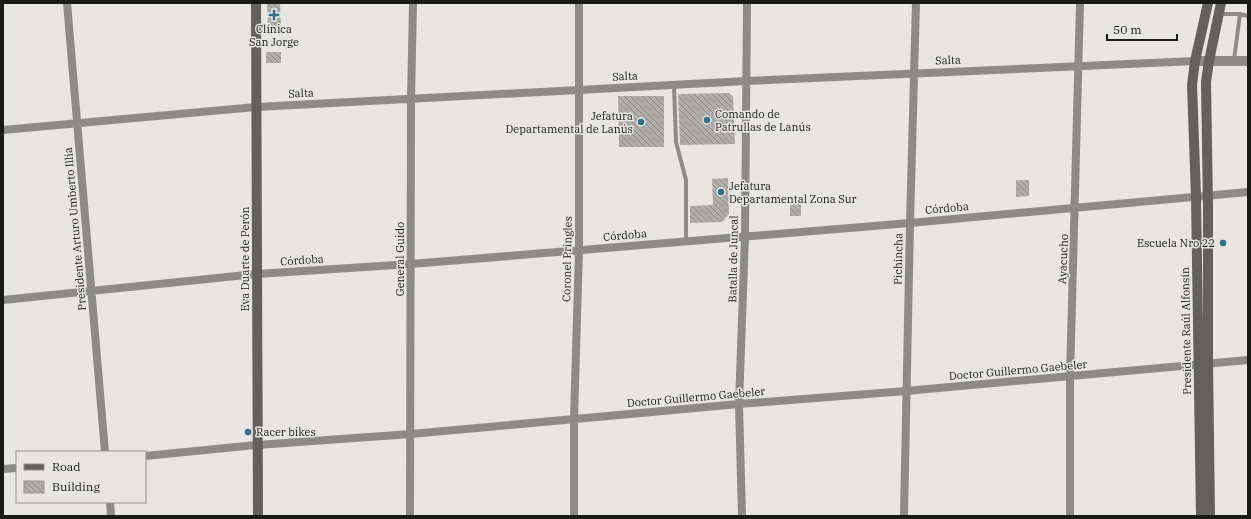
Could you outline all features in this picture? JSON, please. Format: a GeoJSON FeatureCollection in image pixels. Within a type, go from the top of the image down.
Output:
{"type":"FeatureCollection","features":[{"type":"Feature","properties":{"kind":"main road","name":"Eva Duarte de Perón"},"geometry":{"type":"LineString","coordinates":[[256,3],[258,516]]}},
{"type":"Feature","properties":{"kind":"main road","name":"Presidente Raúl Alfonsín"},"geometry":{"type":"LineString","coordinates":[[1208,3],[1195,61],[1192,85],[1210,516]]}},
{"type":"Feature","properties":{"kind":"main road","name":"Presidente Raúl Alfonsín"},"geometry":{"type":"LineString","coordinates":[[1201,516],[1203,364],[1208,196],[1206,82],[1221,3]]}},
{"type":"Feature","properties":{"kind":"street","name":"Presidente Arturo Umberto Illia"},"geometry":{"type":"LineString","coordinates":[[66,3],[105,451]]}},
{"type":"Feature","properties":{"kind":"street","name":"General Guido"},"geometry":{"type":"LineString","coordinates":[[410,516],[411,99],[413,3]]}},
{"type":"Feature","properties":{"kind":"street","name":"Coronel Pringles"},"geometry":{"type":"LineString","coordinates":[[574,516],[574,419],[579,250],[579,3]]}},
{"type":"Feature","properties":{"kind":"street","name":"Batalla de Juncal"},"geometry":{"type":"LineString","coordinates":[[742,516],[739,404],[745,236],[747,3]]}},
{"type":"Feature","properties":{"kind":"street","name":"Pichincha"},"geometry":{"type":"LineString","coordinates":[[904,516],[916,3]]}},
{"type":"Feature","properties":{"kind":"street","name":"Ayacucho"},"geometry":{"type":"LineString","coordinates":[[1070,516],[1070,376],[1080,3]]}},
{"type":"Feature","properties":{"kind":"street","name":"Salta"},"geometry":{"type":"LineString","coordinates":[[3,130],[257,107],[915,73],[1195,61],[1248,61]]}},
{"type":"Feature","properties":{"kind":"street","name":"Córdoba"},"geometry":{"type":"LineString","coordinates":[[3,300],[257,274],[411,264],[910,223],[1248,192]]}},
{"type":"Feature","properties":{"kind":"street","name":"Doctor Guillermo Gaebeler"},"geometry":{"type":"LineString","coordinates":[[146,456],[257,445],[411,434],[1248,360]]}},
{"type":"Feature","properties":{"kind":"street"},"geometry":{"type":"LineString","coordinates":[[3,469],[16,468]]}},
{"type":"Feature","properties":{"kind":"street"},"geometry":{"type":"LineString","coordinates":[[110,503],[111,516]]}},
{"type":"Feature","properties":{"kind":"lane"},"geometry":{"type":"LineString","coordinates":[[1219,14],[1240,14],[1248,16]]}},
{"type":"Feature","properties":{"kind":"lane"},"geometry":{"type":"LineString","coordinates":[[1234,60],[1240,14]]}},
{"type":"Feature","properties":{"kind":"lane"},"geometry":{"type":"LineString","coordinates":[[674,86],[676,142],[686,180],[686,241]]}},
{"type":"Feature","properties":{"kind":"building","name":"Clínica San Jorge"},"geometry":{"type":"Polygon","coordinates":[[[267,3],[280,3],[281,27],[268,27],[267,3]]]}},
{"type":"Feature","properties":{"kind":"building"},"geometry":{"type":"Polygon","coordinates":[[[266,52],[281,52],[281,63],[266,63],[266,52]]]}},
{"type":"Feature","properties":{"kind":"building","name":"Comando de Patrullas de Lanús"},"geometry":{"type":"Polygon","coordinates":[[[729,93],[733,97],[735,144],[680,145],[678,94],[729,93]]]}},
{"type":"Feature","properties":{"kind":"building","name":"Jefatura Departamental de Lanús"},"geometry":{"type":"Polygon","coordinates":[[[618,96],[664,96],[664,147],[619,147],[618,96]]]}},
{"type":"Feature","properties":{"kind":"building","name":"Jefatura Departamental Zona Sur"},"geometry":{"type":"Polygon","coordinates":[[[728,178],[729,214],[722,222],[690,223],[690,206],[713,205],[712,179],[728,178]]]}},
{"type":"Feature","properties":{"kind":"building"},"geometry":{"type":"Polygon","coordinates":[[[1016,180],[1029,180],[1029,196],[1016,197],[1016,180]]]}},
{"type":"Feature","properties":{"kind":"building"},"geometry":{"type":"Polygon","coordinates":[[[790,200],[801,200],[801,216],[790,216],[790,200]]]}},
{"type":"Feature","properties":{"kind":"place","name":"Clínica San Jorge"},"geometry":{"type":"Point","coordinates":[274,15]}},
{"type":"Feature","properties":{"kind":"place","name":"Comando de Patrullas de Lanús"},"geometry":{"type":"Point","coordinates":[707,120]}},
{"type":"Feature","properties":{"kind":"place","name":"Jefatura Departamental de Lanús"},"geometry":{"type":"Point","coordinates":[641,122]}},
{"type":"Feature","properties":{"kind":"place","name":"Jefatura Departamental Zona Sur"},"geometry":{"type":"Point","coordinates":[721,192]}},
{"type":"Feature","properties":{"kind":"place","name":"Escuela Nro 22"},"geometry":{"type":"Point","coordinates":[1223,243]}},
{"type":"Feature","properties":{"kind":"place","name":"Racer bikes"},"geometry":{"type":"Point","coordinates":[248,432]}}]}
